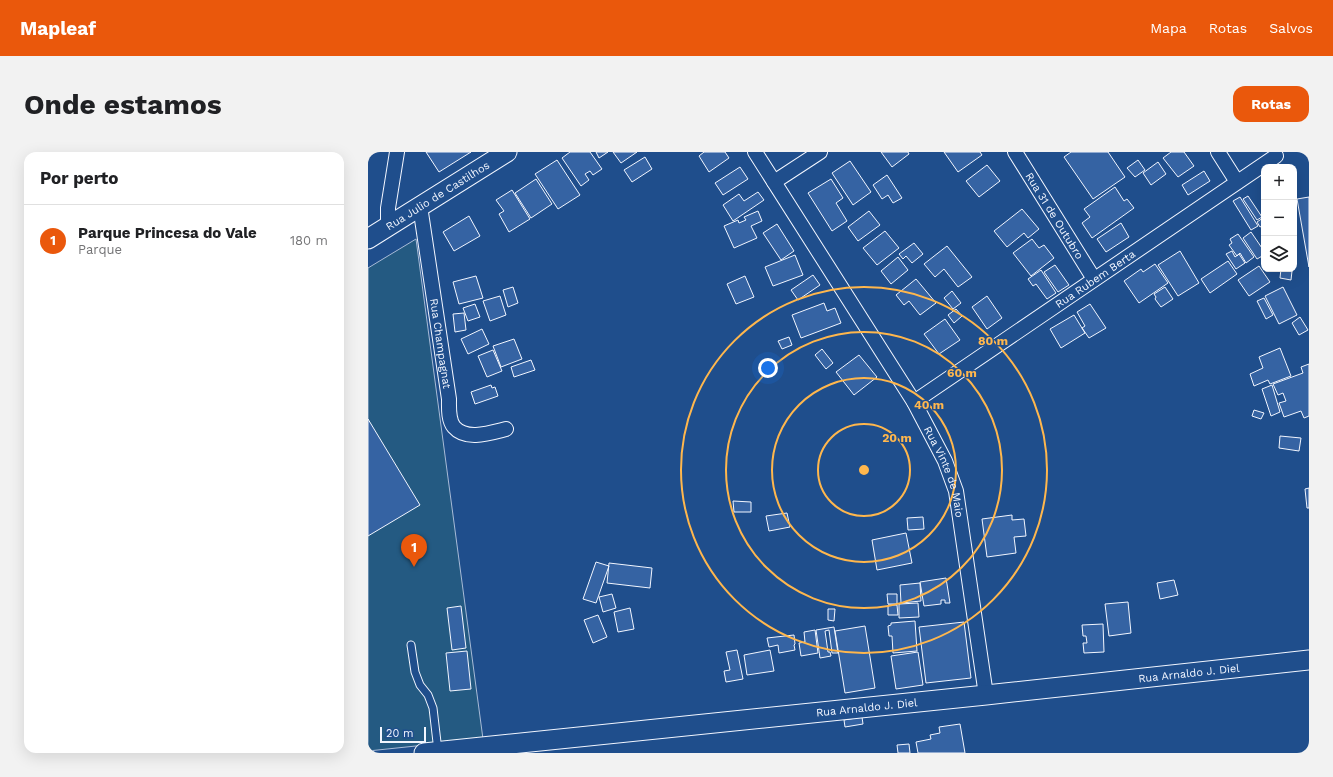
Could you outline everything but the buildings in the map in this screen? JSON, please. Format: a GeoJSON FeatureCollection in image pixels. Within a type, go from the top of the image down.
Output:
{"type":"FeatureCollection","features":[{"type":"Feature","properties":{"kind":"street"},"geometry":{"type":"LineString","coordinates":[[388,226],[388,208],[397,152]]}},
{"type":"Feature","properties":{"kind":"street","name":"Rua Julio de Castilhos"},"geometry":{"type":"LineString","coordinates":[[368,239],[507,152]]}},
{"type":"Feature","properties":{"kind":"street","name":"Rua Vinte de Maio"},"geometry":{"type":"LineString","coordinates":[[755,152],[914,402],[945,461],[956,490],[986,695]]}},
{"type":"Feature","properties":{"kind":"street"},"geometry":{"type":"LineString","coordinates":[[774,182],[820,152]]}},
{"type":"Feature","properties":{"kind":"street","name":"Rua 31 de Outubro"},"geometry":{"type":"LineString","coordinates":[[1015,152],[1094,279]]}},
{"type":"Feature","properties":{"kind":"street"},"geometry":{"type":"LineString","coordinates":[[1218,152],[1237,182]]}},
{"type":"Feature","properties":{"kind":"street","name":"Rua Rubem Berta"},"geometry":{"type":"LineString","coordinates":[[914,402],[1276,156]]}},
{"type":"Feature","properties":{"kind":"street","name":"Rua Champagnat"},"geometry":{"type":"LineString","coordinates":[[420,206],[449,399],[450,417],[453,426],[464,434],[484,434],[506,429]]}},
{"type":"Feature","properties":{"kind":"street","name":"Rua Arnaldo J. Diel"},"geometry":{"type":"LineString","coordinates":[[431,752],[1309,660]]}},
{"type":"Feature","properties":{"kind":"lane"},"geometry":{"type":"LineString","coordinates":[[411,645],[415,672],[420,684],[428,695],[433,708],[431,752]]}},
{"type":"Feature","properties":{"kind":"shaded area"},"geometry":{"type":"Polygon","coordinates":[[[416,239],[483,739],[368,751],[368,268],[416,239]]]}},
{"type":"Feature","properties":{"kind":"place","name":"Parque Princesa do Vale"},"geometry":{"type":"Point","coordinates":[414,567]}}]}
